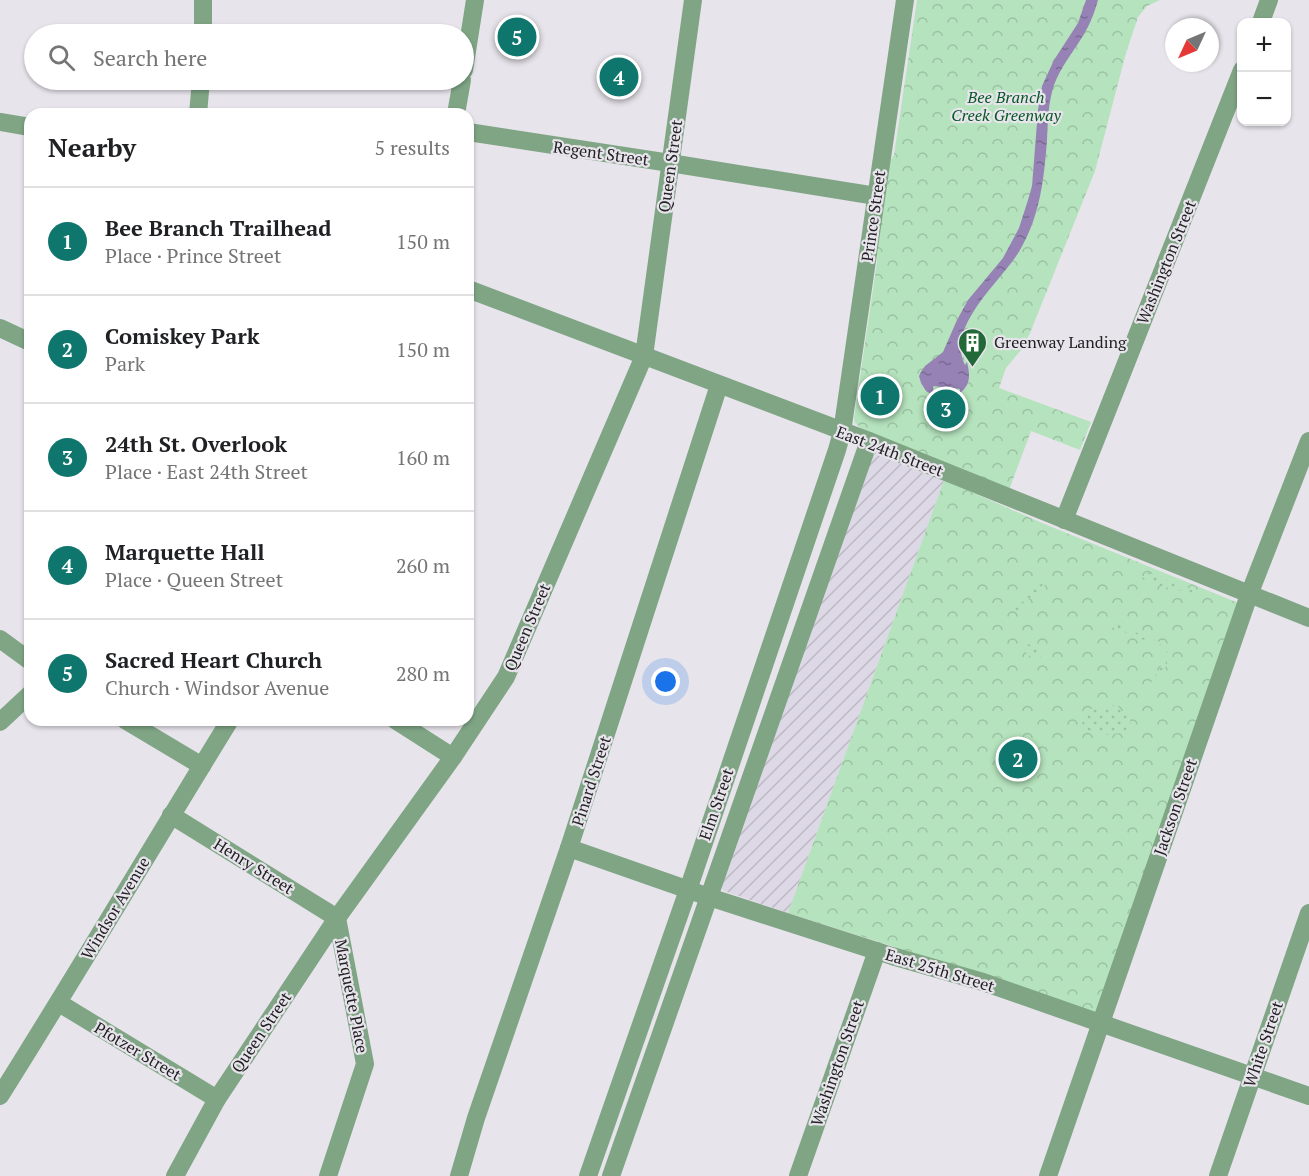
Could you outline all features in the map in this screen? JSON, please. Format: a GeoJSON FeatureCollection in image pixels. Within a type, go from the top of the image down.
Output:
{"type":"FeatureCollection","features":[{"type":"Feature","properties":{"kind":"street"},"geometry":{"type":"LineString","coordinates":[[203,0],[203,24]]}},
{"type":"Feature","properties":{"kind":"street"},"geometry":{"type":"LineString","coordinates":[[471,24],[475,0]]}},
{"type":"Feature","properties":{"kind":"street","name":"Queen Street"},"geometry":{"type":"LineString","coordinates":[[474,725],[506,677],[644,356],[693,0]]}},
{"type":"Feature","properties":{"kind":"street","name":"Prince Street"},"geometry":{"type":"LineString","coordinates":[[842,432],[905,0]]}},
{"type":"Feature","properties":{"kind":"street"},"geometry":{"type":"LineString","coordinates":[[1262,18],[1269,0]]}},
{"type":"Feature","properties":{"kind":"street","name":"Washington Street"},"geometry":{"type":"LineString","coordinates":[[1064,520],[1241,72]]}},
{"type":"Feature","properties":{"kind":"street"},"geometry":{"type":"LineString","coordinates":[[199,108],[200,90]]}},
{"type":"Feature","properties":{"kind":"street"},"geometry":{"type":"LineString","coordinates":[[457,108],[460,90]]}},
{"type":"Feature","properties":{"kind":"street"},"geometry":{"type":"LineString","coordinates":[[0,123],[24,126]]}},
{"type":"Feature","properties":{"kind":"street","name":"Regent Street"},"geometry":{"type":"LineString","coordinates":[[474,133],[876,196]]}},
{"type":"Feature","properties":{"kind":"street","name":"East 24th Street"},"geometry":{"type":"LineString","coordinates":[[474,291],[869,441],[1309,618]]}},
{"type":"Feature","properties":{"kind":"street"},"geometry":{"type":"LineString","coordinates":[[0,328],[24,339]]}},
{"type":"Feature","properties":{"kind":"street","name":"Pinard Street"},"geometry":{"type":"LineString","coordinates":[[459,1176],[476,1118],[569,848],[719,385]]}},
{"type":"Feature","properties":{"kind":"street","name":"Elm Street"},"geometry":{"type":"LineString","coordinates":[[588,1176],[688,890],[842,432]]}},
{"type":"Feature","properties":{"kind":"street","name":"Elm Street"},"geometry":{"type":"LineString","coordinates":[[611,1176],[869,441]]}},
{"type":"Feature","properties":{"kind":"street","name":"Jackson Street"},"geometry":{"type":"LineString","coordinates":[[1048,1176],[1249,595],[1309,441]]}},
{"type":"Feature","properties":{"kind":"street"},"geometry":{"type":"LineString","coordinates":[[0,639],[24,657]]}},
{"type":"Feature","properties":{"kind":"street"},"geometry":{"type":"LineString","coordinates":[[0,722],[24,700]]}},
{"type":"Feature","properties":{"kind":"street"},"geometry":{"type":"LineString","coordinates":[[135,726],[202,766]]}},
{"type":"Feature","properties":{"kind":"street","name":"Windsor Avenue"},"geometry":{"type":"LineString","coordinates":[[1,1092],[59,1003],[226,726]]}},
{"type":"Feature","properties":{"kind":"street"},"geometry":{"type":"LineString","coordinates":[[404,726],[453,757]]}},
{"type":"Feature","properties":{"kind":"street","name":"Queen Street"},"geometry":{"type":"LineString","coordinates":[[175,1176],[217,1099],[337,918],[474,726]]}},
{"type":"Feature","properties":{"kind":"street","name":"Henry Street"},"geometry":{"type":"LineString","coordinates":[[171,815],[337,918]]}},
{"type":"Feature","properties":{"kind":"street","name":"East 25th Street"},"geometry":{"type":"LineString","coordinates":[[569,848],[709,897],[983,982],[1309,1096]]}},
{"type":"Feature","properties":{"kind":"street","name":"White Street"},"geometry":{"type":"LineString","coordinates":[[1218,1176],[1309,913]]}},
{"type":"Feature","properties":{"kind":"street","name":"Marquette Place"},"geometry":{"type":"LineString","coordinates":[[328,1176],[365,1064],[337,918]]}},
{"type":"Feature","properties":{"kind":"street","name":"Washington Street"},"geometry":{"type":"LineString","coordinates":[[798,1176],[877,951]]}},
{"type":"Feature","properties":{"kind":"street","name":"Pfotzer Street"},"geometry":{"type":"LineString","coordinates":[[59,1003],[217,1099]]}},
{"type":"Feature","properties":{"kind":"shaded area"},"geometry":{"type":"Polygon","coordinates":[[[873,452],[944,480],[788,913],[724,891],[720,887],[873,452]]]}},
{"type":"Feature","properties":{"kind":"green space","name":"Bee Branch Creek Greenway"},"geometry":{"type":"Polygon","coordinates":[[[917,0],[1160,0],[1147,6],[1138,17],[1126,53],[1095,171],[1030,333],[1021,350],[1006,368],[999,388],[1091,422],[1080,450],[1031,431],[1009,490],[862,429],[855,423],[854,418],[877,262],[875,211],[879,178],[894,155],[917,0]]]}},
{"type":"Feature","properties":{"kind":"green space"},"geometry":{"type":"Polygon","coordinates":[[[944,480],[1042,523],[1246,606],[1100,1023],[892,956],[895,947],[788,913],[944,480]]]}},
{"type":"Feature","properties":{"kind":"green space"},"geometry":{"type":"Polygon","coordinates":[[[1146,572],[1191,589],[1193,593],[1191,595],[1142,579],[1146,572]]]}},
{"type":"Feature","properties":{"kind":"green space"},"geometry":{"type":"Polygon","coordinates":[[[1043,583],[1046,588],[1020,605],[1021,608],[1015,612],[1013,606],[1019,598],[1043,583]]]}},
{"type":"Feature","properties":{"kind":"green space"},"geometry":{"type":"Polygon","coordinates":[[[1113,623],[1162,643],[1159,646],[1112,627],[1113,623]]]}},
{"type":"Feature","properties":{"kind":"green space"},"geometry":{"type":"Polygon","coordinates":[[[1020,641],[1043,650],[1044,654],[1032,661],[1020,641]]]}},
{"type":"Feature","properties":{"kind":"green space"},"geometry":{"type":"Polygon","coordinates":[[[1167,651],[1170,654],[1166,666],[1156,683],[1149,686],[1160,668],[1167,651]]]}},
{"type":"Feature","properties":{"kind":"green space"},"geometry":{"type":"Polygon","coordinates":[[[1117,705],[1123,713],[1126,713],[1130,721],[1129,727],[1124,731],[1117,734],[1097,734],[1081,728],[1090,709],[1117,705]]]}},
{"type":"Feature","properties":{"kind":"water"},"geometry":{"type":"Polygon","coordinates":[[[1086,0],[1098,0],[1093,16],[1062,68],[1052,92],[1046,155],[1037,211],[1020,250],[978,304],[969,320],[963,335],[961,350],[965,365],[967,362],[968,383],[960,393],[960,389],[933,386],[934,396],[926,391],[919,376],[925,366],[943,352],[968,300],[1003,258],[1019,228],[1032,186],[1042,86],[1054,60],[1078,23],[1086,0]]]}},
{"type":"Feature","properties":{"kind":"place","name":"Sacred Heart Church"},"geometry":{"type":"Point","coordinates":[517,37]}},
{"type":"Feature","properties":{"kind":"place","name":"Marquette Hall"},"geometry":{"type":"Point","coordinates":[619,77]}},
{"type":"Feature","properties":{"kind":"place","name":"Greenway Landing"},"geometry":{"type":"Point","coordinates":[973,368]}},
{"type":"Feature","properties":{"kind":"place","name":"Bee Branch Trailhead"},"geometry":{"type":"Point","coordinates":[880,396]}},
{"type":"Feature","properties":{"kind":"place","name":"24th St. Overlook"},"geometry":{"type":"Point","coordinates":[946,409]}},
{"type":"Feature","properties":{"kind":"place","name":"Comiskey Park"},"geometry":{"type":"Point","coordinates":[1018,759]}}]}
